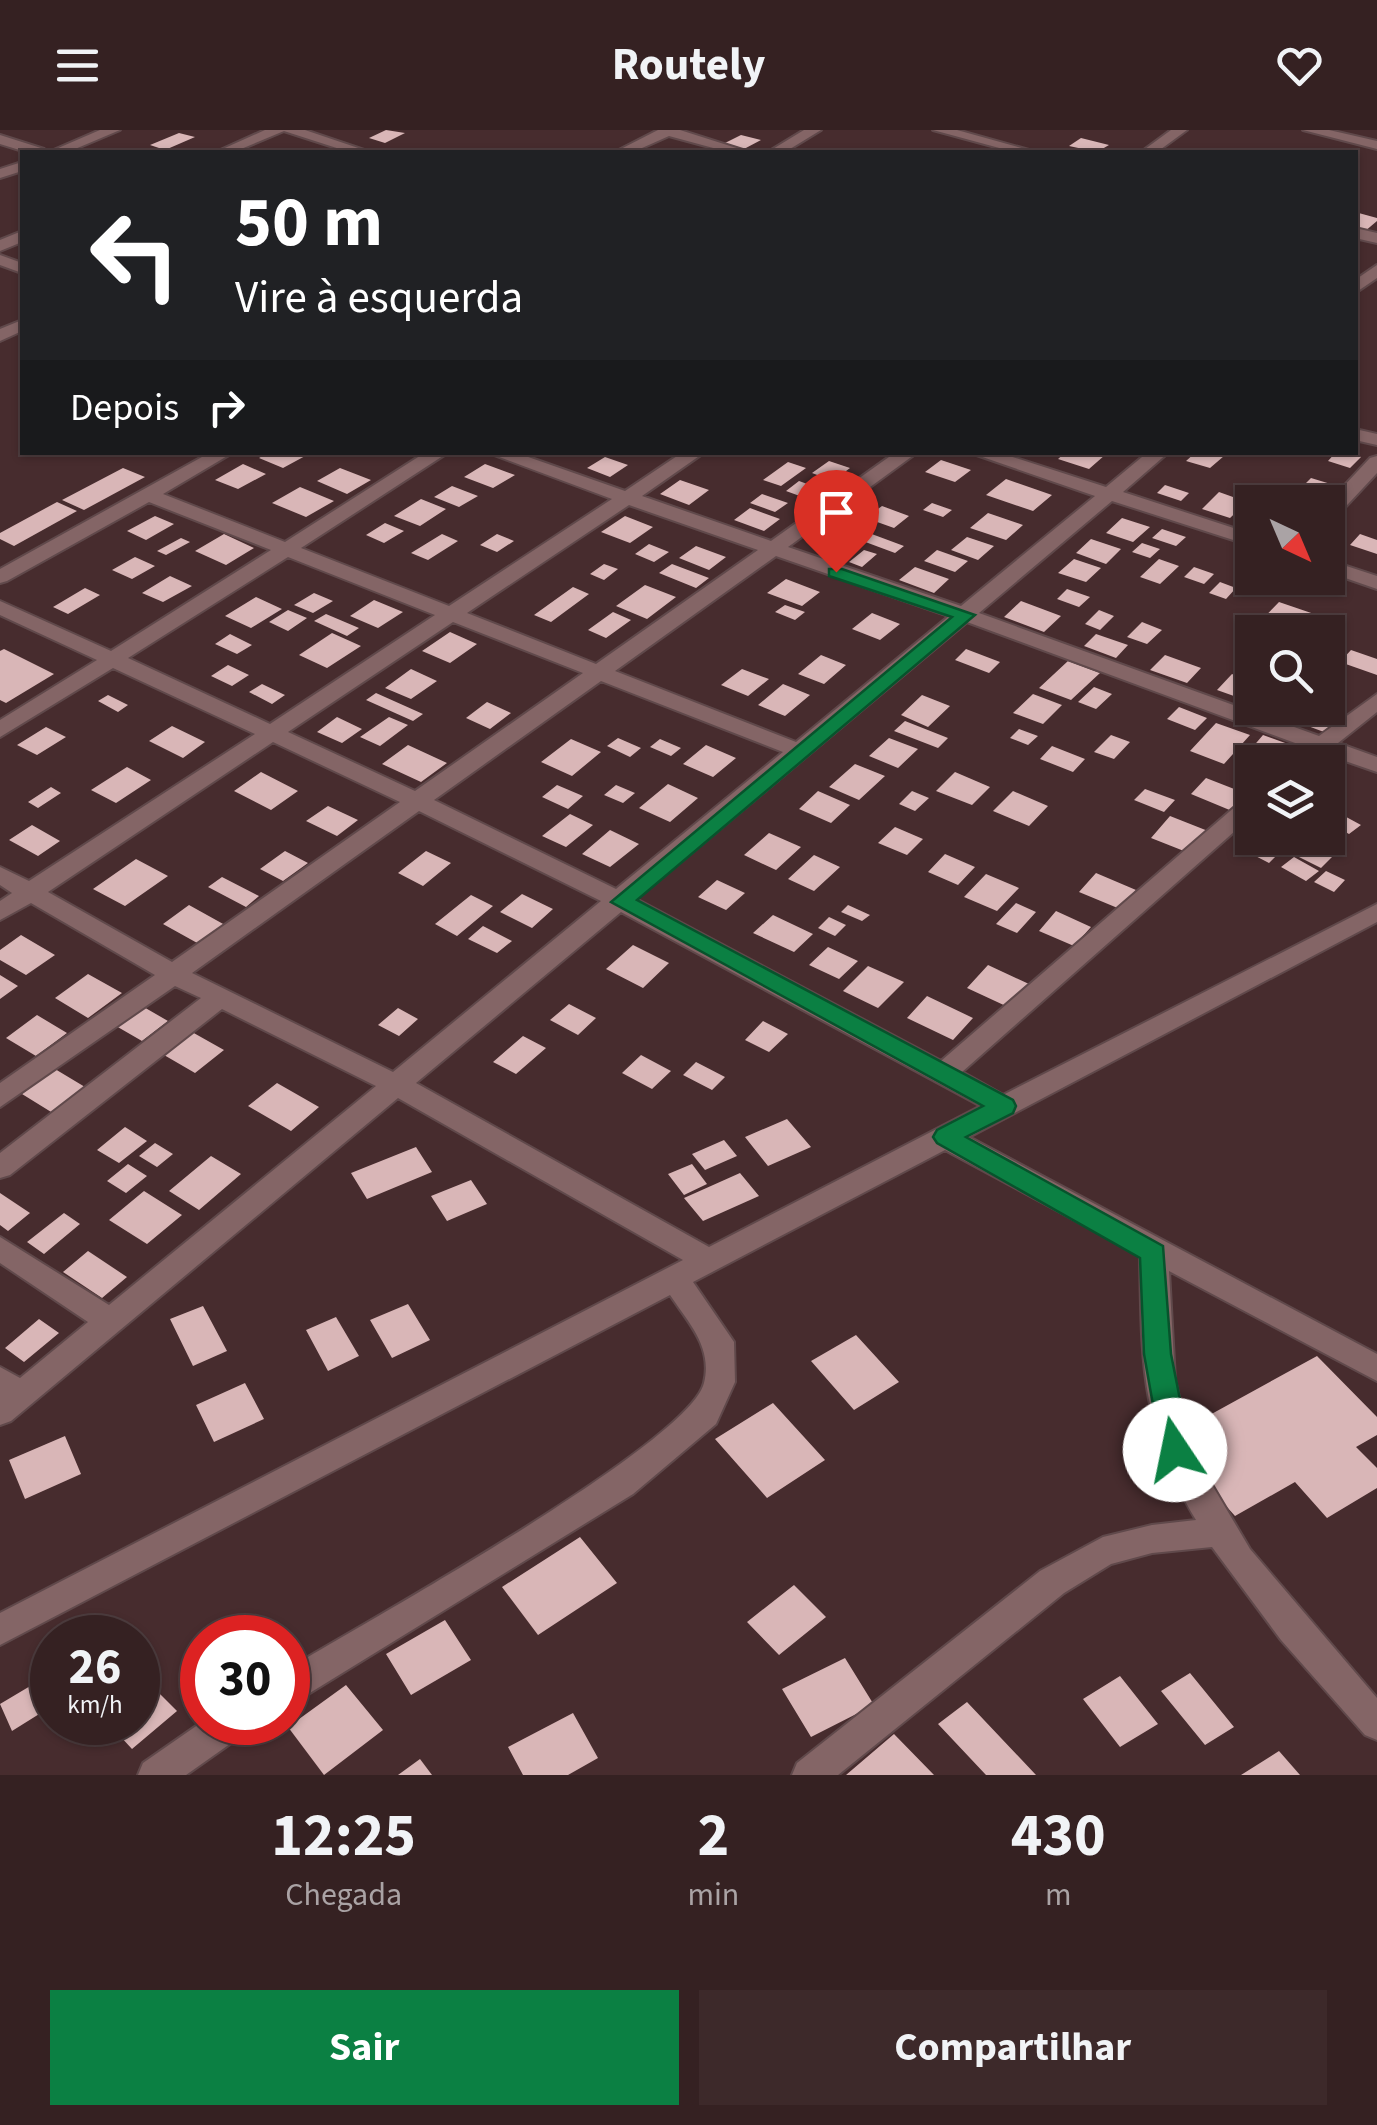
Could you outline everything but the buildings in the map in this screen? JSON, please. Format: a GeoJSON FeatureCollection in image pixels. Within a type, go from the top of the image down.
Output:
{"type":"FeatureCollection","features":[{"type":"Feature","properties":{"kind":"street"},"geometry":{"type":"LineString","coordinates":[[61,150],[113,130]]}},
{"type":"Feature","properties":{"kind":"street"},"geometry":{"type":"LineString","coordinates":[[227,150],[277,130]]}},
{"type":"Feature","properties":{"kind":"street"},"geometry":{"type":"LineString","coordinates":[[290,130],[355,150]]}},
{"type":"Feature","properties":{"kind":"street"},"geometry":{"type":"LineString","coordinates":[[633,130],[653,138]]}},
{"type":"Feature","properties":{"kind":"street"},"geometry":{"type":"LineString","coordinates":[[626,150],[669,130],[735,150]]}},
{"type":"Feature","properties":{"kind":"street"},"geometry":{"type":"LineString","coordinates":[[779,150],[814,130]]}},
{"type":"Feature","properties":{"kind":"street"},"geometry":{"type":"LineString","coordinates":[[940,130],[978,134],[1023,150]]}},
{"type":"Feature","properties":{"kind":"street"},"geometry":{"type":"LineString","coordinates":[[1151,150],[1180,130]]}},
{"type":"Feature","properties":{"kind":"street"},"geometry":{"type":"LineString","coordinates":[[1310,130],[1339,133],[1377,146]]}},
{"type":"Feature","properties":{"kind":"street"},"geometry":{"type":"LineString","coordinates":[[1315,150],[1339,133]]}},
{"type":"Feature","properties":{"kind":"street"},"geometry":{"type":"LineString","coordinates":[[951,150],[978,134]]}},
{"type":"Feature","properties":{"kind":"street"},"geometry":{"type":"LineString","coordinates":[[0,140],[32,150]]}},
{"type":"Feature","properties":{"kind":"street"},"geometry":{"type":"LineString","coordinates":[[0,576],[220,455]]}},
{"type":"Feature","properties":{"kind":"street"},"geometry":{"type":"LineString","coordinates":[[0,730],[435,455]]}},
{"type":"Feature","properties":{"kind":"street"},"geometry":{"type":"LineString","coordinates":[[504,455],[770,551],[966,615],[1323,745],[1377,701]]}},
{"type":"Feature","properties":{"kind":"street"},"geometry":{"type":"LineString","coordinates":[[0,912],[692,455]]}},
{"type":"Feature","properties":{"kind":"street"},"geometry":{"type":"LineString","coordinates":[[0,1097],[904,455]]}},
{"type":"Feature","properties":{"kind":"street"},"geometry":{"type":"LineString","coordinates":[[987,455],[1235,534]]}},
{"type":"Feature","properties":{"kind":"street"},"geometry":{"type":"LineString","coordinates":[[7,1396],[112,1322],[1156,455]]}},
{"type":"Feature","properties":{"kind":"street"},"geometry":{"type":"LineString","coordinates":[[1345,496],[1377,462]]}},
{"type":"Feature","properties":{"kind":"street"},"geometry":{"type":"LineString","coordinates":[[149,494],[802,752]]}},
{"type":"Feature","properties":{"kind":"street"},"geometry":{"type":"LineString","coordinates":[[1345,572],[1377,583]]}},
{"type":"Feature","properties":{"kind":"street"},"geometry":{"type":"LineString","coordinates":[[0,607],[418,801],[622,902],[1004,1106]]}},
{"type":"Feature","properties":{"kind":"street"},"geometry":{"type":"LineString","coordinates":[[1345,753],[1377,765]]}},
{"type":"Feature","properties":{"kind":"street"},"geometry":{"type":"LineString","coordinates":[[943,1074],[1235,819]]}},
{"type":"Feature","properties":{"kind":"street"},"geometry":{"type":"LineString","coordinates":[[0,875],[171,973],[399,1086],[708,1260]]}},
{"type":"Feature","properties":{"kind":"street"},"geometry":{"type":"LineString","coordinates":[[0,1630],[1377,912]]}},
{"type":"Feature","properties":{"kind":"street"},"geometry":{"type":"LineString","coordinates":[[0,1168],[220,997]]}},
{"type":"Feature","properties":{"kind":"street"},"geometry":{"type":"LineString","coordinates":[[946,1137],[1154,1253],[1377,1369]]}},
{"type":"Feature","properties":{"kind":"street"},"geometry":{"type":"LineString","coordinates":[[0,1248],[112,1322]]}},
{"type":"Feature","properties":{"kind":"street"},"geometry":{"type":"LineString","coordinates":[[1154,1253],[1158,1354],[1175,1450],[1223,1532],[1302,1641],[1377,1723]]}},
{"type":"Feature","properties":{"kind":"street"},"geometry":{"type":"LineString","coordinates":[[310,1675],[622,1484],[705,1414],[720,1382],[719,1342],[674,1278]]}},
{"type":"Feature","properties":{"kind":"street"},"geometry":{"type":"LineString","coordinates":[[810,1775],[952,1658],[1069,1572],[1103,1552],[1152,1539],[1223,1532]]}},
{"type":"Feature","properties":{"kind":"street"},"geometry":{"type":"LineString","coordinates":[[156,1775],[199,1745]]}},
{"type":"Feature","properties":{"kind":"route"},"geometry":{"type":"LineString","coordinates":[[836,572],[966,615],[622,902],[1004,1106],[946,1137],[1154,1253],[1158,1354],[1175,1450]]}}]}
